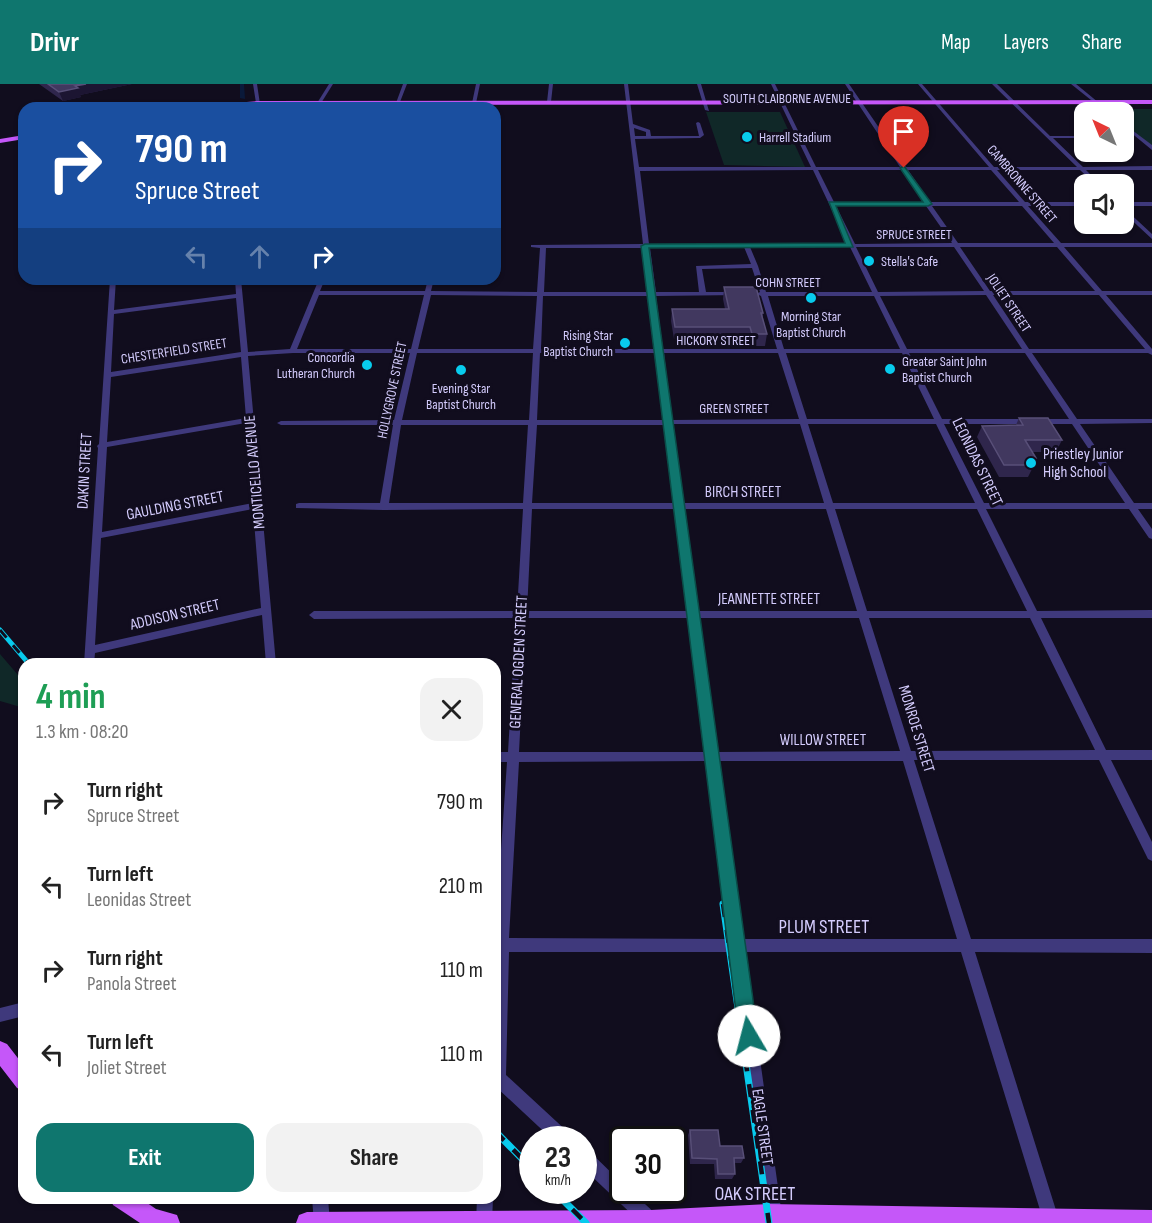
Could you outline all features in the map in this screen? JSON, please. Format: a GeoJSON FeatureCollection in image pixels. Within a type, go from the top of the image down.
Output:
{"type":"FeatureCollection","features":[{"type":"Feature","properties":{"kind":"main road","name":"SOUTH CLAIBORNE AVENUE"},"geometry":{"type":"LineString","coordinates":[[501,104],[704,102],[864,109],[1074,110]]}},
{"type":"Feature","properties":{"kind":"main road","name":"SOUTH CLAIBORNE AVENUE"},"geometry":{"type":"LineString","coordinates":[[501,110],[707,110],[859,102],[1074,102]]}},
{"type":"Feature","properties":{"kind":"main road","name":"SOUTH CLAIBORNE AVENUE"},"geometry":{"type":"LineString","coordinates":[[1136,102],[1152,102]]}},
{"type":"Feature","properties":{"kind":"main road"},"geometry":{"type":"LineString","coordinates":[[1136,102],[1149,106],[1149,109]]}},
{"type":"Feature","properties":{"kind":"main road"},"geometry":{"type":"LineString","coordinates":[[0,136],[18,133]]}},
{"type":"Feature","properties":{"kind":"main road"},"geometry":{"type":"LineString","coordinates":[[0,141],[18,138]]}},
{"type":"Feature","properties":{"kind":"main road"},"geometry":{"type":"LineString","coordinates":[[0,1051],[18,1074]]}},
{"type":"Feature","properties":{"kind":"main road"},"geometry":{"type":"LineString","coordinates":[[129,1204],[151,1218],[169,1223]]}},
{"type":"Feature","properties":{"kind":"main road","name":"OAK STREET"},"geometry":{"type":"LineString","coordinates":[[315,1222],[652,1222],[767,1215],[774,1220],[1152,1221]]}},
{"type":"Feature","properties":{"kind":"street"},"geometry":{"type":"LineString","coordinates":[[255,84],[258,102]]}},
{"type":"Feature","properties":{"kind":"street"},"geometry":{"type":"LineString","coordinates":[[320,102],[331,84]]}},
{"type":"Feature","properties":{"kind":"street"},"geometry":{"type":"LineString","coordinates":[[398,102],[405,84]]}},
{"type":"Feature","properties":{"kind":"street"},"geometry":{"type":"LineString","coordinates":[[474,102],[478,84]]}},
{"type":"Feature","properties":{"kind":"street"},"geometry":{"type":"LineString","coordinates":[[549,102],[551,84]]}},
{"type":"Feature","properties":{"kind":"street"},"geometry":{"type":"LineString","coordinates":[[626,84],[628,110]]}},
{"type":"Feature","properties":{"kind":"street"},"geometry":{"type":"LineString","coordinates":[[699,84],[707,110]]}},
{"type":"Feature","properties":{"kind":"street","name":"LEONIDAS STREET"},"geometry":{"type":"LineString","coordinates":[[773,84],[850,246],[939,421],[1152,855]]}},
{"type":"Feature","properties":{"kind":"street","name":"JOLIET STREET"},"geometry":{"type":"LineString","coordinates":[[846,84],[1152,536]]}},
{"type":"Feature","properties":{"kind":"street","name":"CAMBRONNE STREET"},"geometry":{"type":"LineString","coordinates":[[920,84],[1151,352]]}},
{"type":"Feature","properties":{"kind":"street"},"geometry":{"type":"LineString","coordinates":[[994,84],[1088,174]]}},
{"type":"Feature","properties":{"kind":"street"},"geometry":{"type":"LineString","coordinates":[[1073,84],[1095,102]]}},
{"type":"Feature","properties":{"kind":"street","name":"EAGLE STREET"},"geometry":{"type":"LineString","coordinates":[[628,110],[638,169],[645,246],[711,757],[774,1220]]}},
{"type":"Feature","properties":{"kind":"street"},"geometry":{"type":"LineString","coordinates":[[633,138],[700,137],[702,135],[698,123]]}},
{"type":"Feature","properties":{"kind":"street"},"geometry":{"type":"LineString","coordinates":[[631,125],[648,131],[649,138]]}},
{"type":"Feature","properties":{"kind":"street"},"geometry":{"type":"LineString","coordinates":[[1134,133],[1152,148]]}},
{"type":"Feature","properties":{"kind":"street"},"geometry":{"type":"LineString","coordinates":[[1050,137],[1074,137]]}},
{"type":"Feature","properties":{"kind":"street"},"geometry":{"type":"LineString","coordinates":[[1134,137],[1139,137]]}},
{"type":"Feature","properties":{"kind":"street"},"geometry":{"type":"LineString","coordinates":[[638,169],[1152,168]]}},
{"type":"Feature","properties":{"kind":"street"},"geometry":{"type":"LineString","coordinates":[[832,204],[1074,204]]}},
{"type":"Feature","properties":{"kind":"street"},"geometry":{"type":"LineString","coordinates":[[1134,204],[1152,204]]}},
{"type":"Feature","properties":{"kind":"street"},"geometry":{"type":"LineString","coordinates":[[1134,220],[1152,237]]}},
{"type":"Feature","properties":{"kind":"street","name":"SPRUCE STREET"},"geometry":{"type":"LineString","coordinates":[[538,246],[1152,245]]}},
{"type":"Feature","properties":{"kind":"street","name":"GENERAL OGDEN STREET"},"geometry":{"type":"LineString","coordinates":[[501,918],[541,294],[538,246]]}},
{"type":"Feature","properties":{"kind":"street","name":"MONROE STREET"},"geometry":{"type":"LineString","coordinates":[[746,246],[755,266],[758,294],[781,352],[803,421],[1052,1222]]}},
{"type":"Feature","properties":{"kind":"street"},"geometry":{"type":"LineString","coordinates":[[703,294],[697,269],[700,266],[755,266]]}},
{"type":"Feature","properties":{"kind":"street","name":"DAKIN STREET"},"geometry":{"type":"LineString","coordinates":[[90,658],[101,446],[113,285]]}},
{"type":"Feature","properties":{"kind":"street","name":"MONTICELLO AVENUE"},"geometry":{"type":"LineString","coordinates":[[238,285],[270,658]]}},
{"type":"Feature","properties":{"kind":"street"},"geometry":{"type":"LineString","coordinates":[[293,351],[320,285]]}},
{"type":"Feature","properties":{"kind":"street","name":"HOLLYGROVE STREET"},"geometry":{"type":"LineString","coordinates":[[384,507],[398,421],[429,285]]}},
{"type":"Feature","properties":{"kind":"street","name":"COHN STREET"},"geometry":{"type":"LineString","coordinates":[[317,293],[743,294]]}},
{"type":"Feature","properties":{"kind":"street","name":"COHN STREET"},"geometry":{"type":"LineString","coordinates":[[758,294],[1152,293]]}},
{"type":"Feature","properties":{"kind":"street"},"geometry":{"type":"LineString","coordinates":[[111,312],[239,296]]}},
{"type":"Feature","properties":{"kind":"street","name":"HICKORY STREET"},"geometry":{"type":"LineString","coordinates":[[245,354],[293,351],[1151,352]]}},
{"type":"Feature","properties":{"kind":"street","name":"CHESTERFIELD STREET"},"geometry":{"type":"LineString","coordinates":[[107,375],[245,354]]}},
{"type":"Feature","properties":{"kind":"street"},"geometry":{"type":"LineString","coordinates":[[101,446],[250,420]]}},
{"type":"Feature","properties":{"kind":"street","name":"GREEN STREET"},"geometry":{"type":"LineString","coordinates":[[281,423],[1152,421]]}},
{"type":"Feature","properties":{"kind":"street","name":"GAULDING STREET"},"geometry":{"type":"LineString","coordinates":[[96,536],[258,505]]}},
{"type":"Feature","properties":{"kind":"street","name":"BIRCH STREET"},"geometry":{"type":"LineString","coordinates":[[299,506],[1152,506]]}},
{"type":"Feature","properties":{"kind":"street","name":"ADDISON STREET"},"geometry":{"type":"LineString","coordinates":[[91,650],[266,610]]}},
{"type":"Feature","properties":{"kind":"street","name":"JEANNETTE STREET"},"geometry":{"type":"LineString","coordinates":[[314,615],[1152,614]]}},
{"type":"Feature","properties":{"kind":"street","name":"WILLOW STREET"},"geometry":{"type":"LineString","coordinates":[[501,757],[1152,755]]}},
{"type":"Feature","properties":{"kind":"street","name":"PLUM STREET"},"geometry":{"type":"LineString","coordinates":[[501,945],[1152,946]]}},
{"type":"Feature","properties":{"kind":"street"},"geometry":{"type":"LineString","coordinates":[[0,1015],[18,1010]]}},
{"type":"Feature","properties":{"kind":"street","name":"GENERAL OGDEN STREET"},"geometry":{"type":"LineString","coordinates":[[501,1081],[549,1126]]}},
{"type":"Feature","properties":{"kind":"street"},"geometry":{"type":"LineString","coordinates":[[597,1170],[652,1222]]}},
{"type":"Feature","properties":{"kind":"street"},"geometry":{"type":"LineString","coordinates":[[315,1222],[319,1204]]}},
{"type":"Feature","properties":{"kind":"street"},"geometry":{"type":"LineString","coordinates":[[484,1222],[485,1204]]}},
{"type":"Feature","properties":{"kind":"green space"},"geometry":{"type":"Polygon","coordinates":[[[1134,109],[1152,109],[1152,148],[1134,133],[1134,109]]]}},
{"type":"Feature","properties":{"kind":"green space","name":"Harrell Stadium"},"geometry":{"type":"Polygon","coordinates":[[[706,112],[780,112],[805,167],[724,165],[706,112]]]}},
{"type":"Feature","properties":{"kind":"green space"},"geometry":{"type":"Polygon","coordinates":[[[0,654],[18,675],[18,706],[0,701],[0,654]]]}},
{"type":"Feature","properties":{"kind":"building"},"geometry":{"type":"Polygon","coordinates":[[[48,84],[86,84],[59,92],[48,84]]]}},
{"type":"Feature","properties":{"kind":"building"},"geometry":{"type":"Polygon","coordinates":[[[724,287],[756,287],[767,334],[752,334],[750,327],[675,327],[672,309],[729,309],[724,287]]]}},
{"type":"Feature","properties":{"kind":"building"},"geometry":{"type":"Polygon","coordinates":[[[1019,418],[1048,418],[1062,440],[1025,440],[1036,458],[1030,458],[1034,465],[1004,465],[982,426],[1023,425],[1019,418]]]}},
{"type":"Feature","properties":{"kind":"building"},"geometry":{"type":"Polygon","coordinates":[[[690,1130],[718,1130],[720,1146],[742,1146],[744,1158],[734,1158],[735,1174],[718,1174],[717,1159],[692,1158],[690,1130]]]}},
{"type":"Feature","properties":{"kind":"waterway"},"geometry":{"type":"LineString","coordinates":[[242,84],[243,98]]}},
{"type":"Feature","properties":{"kind":"railway"},"geometry":{"type":"LineString","coordinates":[[0,630],[24,658]]}},
{"type":"Feature","properties":{"kind":"railway"},"geometry":{"type":"LineString","coordinates":[[723,904],[769,1223]]}},
{"type":"Feature","properties":{"kind":"railway"},"geometry":{"type":"LineString","coordinates":[[501,1137],[519,1156]]}},
{"type":"Feature","properties":{"kind":"railway"},"geometry":{"type":"LineString","coordinates":[[567,1204],[586,1223]]}},
{"type":"Feature","properties":{"kind":"place","name":"Harrell Stadium"},"geometry":{"type":"Point","coordinates":[747,137]}},
{"type":"Feature","properties":{"kind":"place","name":"Stella's Cafe"},"geometry":{"type":"Point","coordinates":[869,261]}},
{"type":"Feature","properties":{"kind":"place","name":"Morning Star Baptist Church"},"geometry":{"type":"Point","coordinates":[811,298]}},
{"type":"Feature","properties":{"kind":"place","name":"Rising Star Baptist Church"},"geometry":{"type":"Point","coordinates":[625,343]}},
{"type":"Feature","properties":{"kind":"place","name":"Concordia Lutheran Church"},"geometry":{"type":"Point","coordinates":[367,365]}},
{"type":"Feature","properties":{"kind":"place","name":"Greater Saint John Baptist Church"},"geometry":{"type":"Point","coordinates":[890,369]}},
{"type":"Feature","properties":{"kind":"place","name":"Evening Star Baptist Church"},"geometry":{"type":"Point","coordinates":[461,370]}},
{"type":"Feature","properties":{"kind":"place","name":"Priestley Junior High School"},"geometry":{"type":"Point","coordinates":[1031,463]}},
{"type":"Feature","properties":{"kind":"route"},"geometry":{"type":"LineString","coordinates":[[749,1036],[645,246],[850,246],[832,204],[928,204],[904,168]]}}]}
